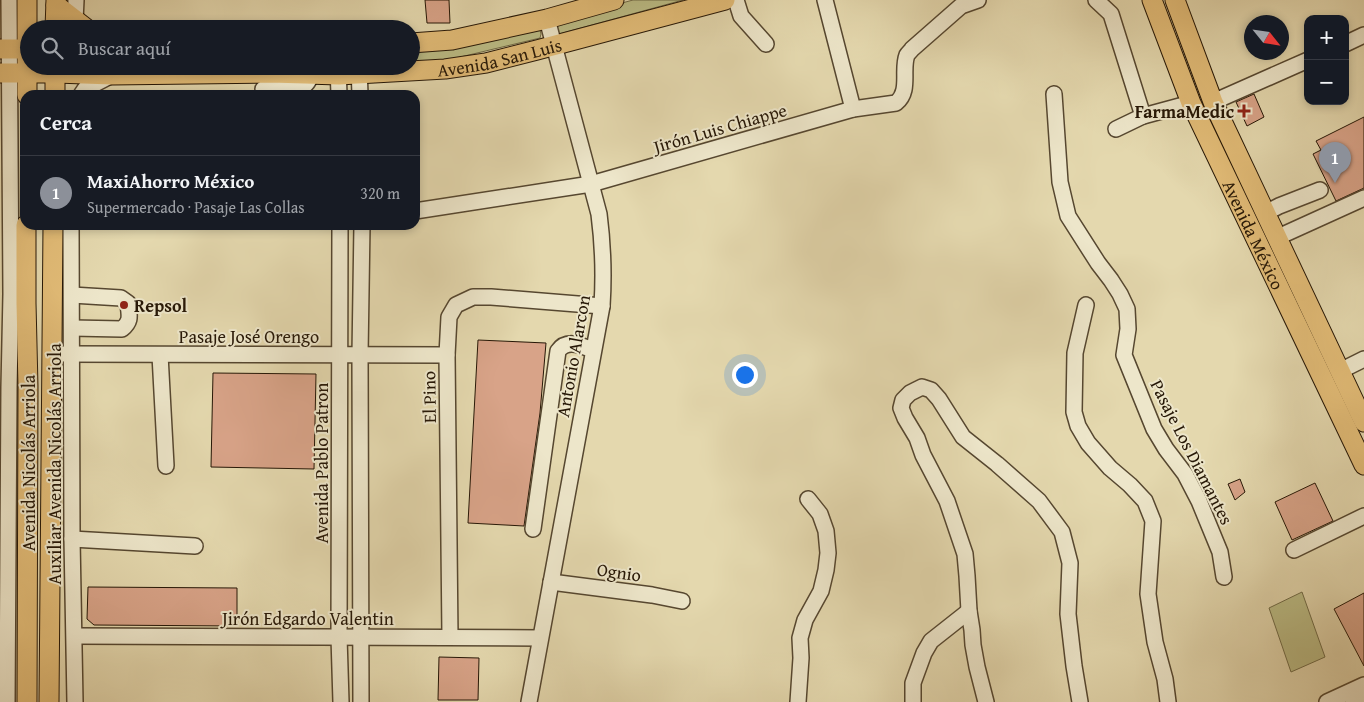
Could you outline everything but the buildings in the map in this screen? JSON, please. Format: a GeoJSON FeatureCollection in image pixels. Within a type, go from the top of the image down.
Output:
{"type":"FeatureCollection","features":[{"type":"Feature","properties":{"kind":"main road"},"geometry":{"type":"LineString","coordinates":[[23,20],[27,0]]}},
{"type":"Feature","properties":{"kind":"main road","name":"Avenida San Luis"},"geometry":{"type":"LineString","coordinates":[[420,42],[452,40],[614,0]]}},
{"type":"Feature","properties":{"kind":"main road","name":"Avenida San Luis"},"geometry":{"type":"LineString","coordinates":[[420,70],[445,70],[486,62],[554,46],[725,0]]}},
{"type":"Feature","properties":{"kind":"main road","name":"Avenida México"},"geometry":{"type":"LineString","coordinates":[[1152,0],[1191,103],[1364,465]]}},
{"type":"Feature","properties":{"kind":"main road","name":"Avenida México"},"geometry":{"type":"LineString","coordinates":[[1176,0],[1213,102],[1364,422]]}},
{"type":"Feature","properties":{"kind":"main road"},"geometry":{"type":"LineString","coordinates":[[56,3],[75,20]]}},
{"type":"Feature","properties":{"kind":"main road"},"geometry":{"type":"LineString","coordinates":[[56,3],[56,20]]}},
{"type":"Feature","properties":{"kind":"main road"},"geometry":{"type":"LineString","coordinates":[[19,94],[12,73],[20,34]]}},
{"type":"Feature","properties":{"kind":"main road"},"geometry":{"type":"LineString","coordinates":[[452,40],[456,68]]}},
{"type":"Feature","properties":{"kind":"main road"},"geometry":{"type":"LineString","coordinates":[[55,75],[55,90]]}},
{"type":"Feature","properties":{"kind":"main road","name":"Avenida Nicolás Arriola"},"geometry":{"type":"LineString","coordinates":[[25,230],[12,290],[28,387],[27,702]]}},
{"type":"Feature","properties":{"kind":"main road","name":"Avenida Nicolás Arriola"},"geometry":{"type":"LineString","coordinates":[[49,702],[53,230]]}},
{"type":"Feature","properties":{"kind":"street"},"geometry":{"type":"LineString","coordinates":[[9,0],[17,49]]}},
{"type":"Feature","properties":{"kind":"street"},"geometry":{"type":"LineString","coordinates":[[76,0],[80,20]]}},
{"type":"Feature","properties":{"kind":"street"},"geometry":{"type":"LineString","coordinates":[[736,0],[741,16],[766,44]]}},
{"type":"Feature","properties":{"kind":"street"},"geometry":{"type":"LineString","coordinates":[[825,0],[853,109]]}},
{"type":"Feature","properties":{"kind":"street","name":"Jirón Luis Chiappe"},"geometry":{"type":"LineString","coordinates":[[420,209],[591,184],[853,109],[896,103],[904,93],[907,56],[912,49],[961,6],[978,0]]}},
{"type":"Feature","properties":{"kind":"street"},"geometry":{"type":"LineString","coordinates":[[1096,0],[1111,14],[1143,116]]}},
{"type":"Feature","properties":{"kind":"street","name":"Antonio Alarcon"},"geometry":{"type":"LineString","coordinates":[[530,702],[540,638],[602,306],[604,277],[603,242],[599,214],[546,18]]}},
{"type":"Feature","properties":{"kind":"street"},"geometry":{"type":"LineString","coordinates":[[1349,42],[1364,35]]}},
{"type":"Feature","properties":{"kind":"street"},"geometry":{"type":"LineString","coordinates":[[1213,102],[1304,62]]}},
{"type":"Feature","properties":{"kind":"street"},"geometry":{"type":"LineString","coordinates":[[84,90],[112,75]]}},
{"type":"Feature","properties":{"kind":"street"},"geometry":{"type":"LineString","coordinates":[[263,89],[302,87],[311,75]]}},
{"type":"Feature","properties":{"kind":"street"},"geometry":{"type":"LineString","coordinates":[[339,75],[339,90]]}},
{"type":"Feature","properties":{"kind":"street"},"geometry":{"type":"LineString","coordinates":[[360,75],[360,90]]}},
{"type":"Feature","properties":{"kind":"street"},"geometry":{"type":"LineString","coordinates":[[0,107],[19,94]]}},
{"type":"Feature","properties":{"kind":"street"},"geometry":{"type":"LineString","coordinates":[[7,702],[4,387],[12,290],[19,94]]}},
{"type":"Feature","properties":{"kind":"street","name":"Pasaje Los Diamantes"},"geometry":{"type":"LineString","coordinates":[[1054,94],[1060,182],[1068,216],[1120,294],[1127,309],[1128,329],[1124,355],[1154,429],[1185,474],[1199,501],[1220,552],[1224,577]]}},
{"type":"Feature","properties":{"kind":"street"},"geometry":{"type":"LineString","coordinates":[[1116,129],[1143,116],[1191,103]]}},
{"type":"Feature","properties":{"kind":"street"},"geometry":{"type":"LineString","coordinates":[[1266,213],[1320,190]]}},
{"type":"Feature","properties":{"kind":"street"},"geometry":{"type":"LineString","coordinates":[[1276,238],[1364,198]]}},
{"type":"Feature","properties":{"kind":"street","name":"Auxiliar Avenida Nicolás Arriola"},"geometry":{"type":"LineString","coordinates":[[71,230],[72,539],[75,702]]}},
{"type":"Feature","properties":{"kind":"street","name":"Avenida Pablo Patron"},"geometry":{"type":"LineString","coordinates":[[340,230],[339,637],[341,702]]}},
{"type":"Feature","properties":{"kind":"street"},"geometry":{"type":"LineString","coordinates":[[361,702],[360,355],[362,230]]}},
{"type":"Feature","properties":{"kind":"street"},"geometry":{"type":"LineString","coordinates":[[72,295],[121,298],[128,303],[129,320],[122,329],[72,328]]}},
{"type":"Feature","properties":{"kind":"street","name":"El Pino"},"geometry":{"type":"LineString","coordinates":[[450,637],[447,355],[449,317],[456,305],[473,297],[491,296],[602,306]]}},
{"type":"Feature","properties":{"kind":"street"},"geometry":{"type":"LineString","coordinates":[[1086,305],[1075,353],[1074,412],[1078,426],[1088,443],[1110,468],[1145,500],[1153,521],[1148,594],[1155,642],[1165,679],[1168,702]]}},
{"type":"Feature","properties":{"kind":"street"},"geometry":{"type":"LineString","coordinates":[[534,529],[558,351],[568,343],[593,350]]}},
{"type":"Feature","properties":{"kind":"street","name":"Pasaje José Orengo"},"geometry":{"type":"LineString","coordinates":[[52,354],[447,355]]}},
{"type":"Feature","properties":{"kind":"street"},"geometry":{"type":"LineString","coordinates":[[160,355],[166,466]]}},
{"type":"Feature","properties":{"kind":"street"},"geometry":{"type":"LineString","coordinates":[[1340,371],[1364,359]]}},
{"type":"Feature","properties":{"kind":"street"},"geometry":{"type":"LineString","coordinates":[[4,387],[28,387]]}},
{"type":"Feature","properties":{"kind":"street"},"geometry":{"type":"LineString","coordinates":[[986,702],[973,645],[965,554],[947,501],[901,408],[903,400],[910,393],[922,387],[930,390],[939,399],[963,437],[1039,501],[1062,532],[1070,563],[1068,614],[1080,702]]}},
{"type":"Feature","properties":{"kind":"street"},"geometry":{"type":"LineString","coordinates":[[340,414],[360,417]]}},
{"type":"Feature","properties":{"kind":"street"},"geometry":{"type":"LineString","coordinates":[[798,702],[801,663],[800,638],[805,620],[821,591],[828,553],[826,531],[820,514],[808,499]]}},
{"type":"Feature","properties":{"kind":"street"},"geometry":{"type":"LineString","coordinates":[[1294,550],[1364,516]]}},
{"type":"Feature","properties":{"kind":"street"},"geometry":{"type":"LineString","coordinates":[[72,539],[195,546]]}},
{"type":"Feature","properties":{"kind":"street","name":"Ognio"},"geometry":{"type":"LineString","coordinates":[[551,582],[652,595],[682,601]]}},
{"type":"Feature","properties":{"kind":"street"},"geometry":{"type":"LineString","coordinates":[[913,702],[912,683],[927,647],[931,641],[969,611]]}},
{"type":"Feature","properties":{"kind":"street","name":"Jirón Edgardo Valentin"},"geometry":{"type":"LineString","coordinates":[[75,636],[540,638]]}},
{"type":"Feature","properties":{"kind":"street"},"geometry":{"type":"LineString","coordinates":[[1327,702],[1364,685]]}},
{"type":"Feature","properties":{"kind":"street"},"geometry":{"type":"LineString","coordinates":[[1353,702],[1364,697]]}},
{"type":"Feature","properties":{"kind":"green space"},"geometry":{"type":"Polygon","coordinates":[[[633,0],[683,0],[559,34],[556,32],[556,21],[633,0]]]}},
{"type":"Feature","properties":{"kind":"green space"},"geometry":{"type":"Polygon","coordinates":[[[540,30],[541,34],[540,38],[452,59],[420,61],[420,48],[540,30]]]}},
{"type":"Feature","properties":{"kind":"green space"},"geometry":{"type":"Polygon","coordinates":[[[1302,592],[1325,657],[1291,672],[1269,608],[1302,592]]]}},
{"type":"Feature","properties":{"kind":"place","name":"FarmaMedic"},"geometry":{"type":"Point","coordinates":[1244,111]}},
{"type":"Feature","properties":{"kind":"place","name":"MaxiAhorro México"},"geometry":{"type":"Point","coordinates":[1335,183]}},
{"type":"Feature","properties":{"kind":"place","name":"Repsol"},"geometry":{"type":"Point","coordinates":[124,305]}}]}
